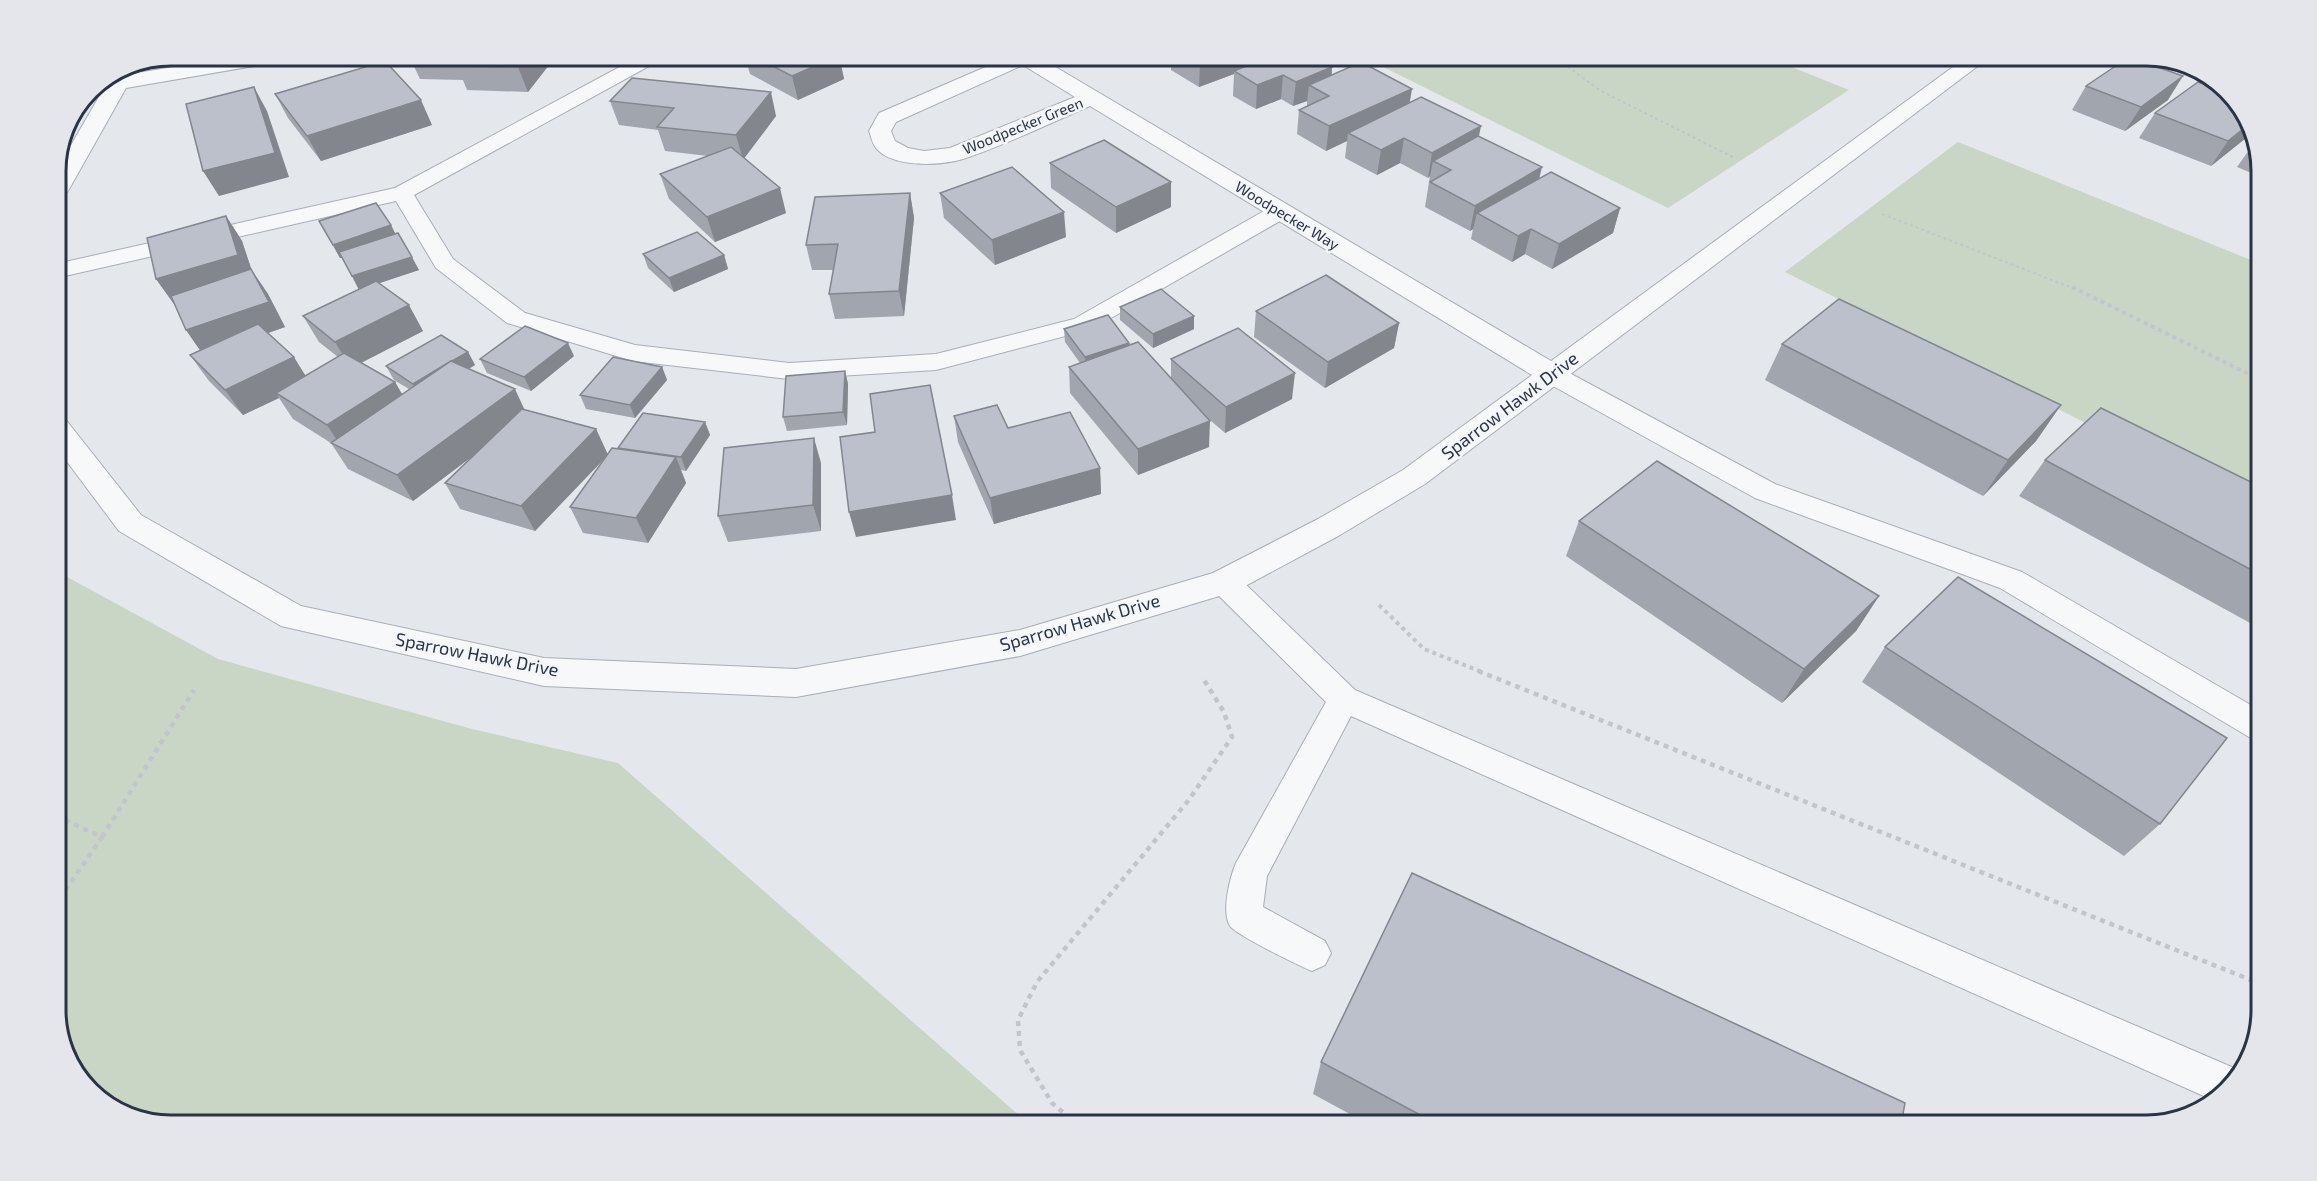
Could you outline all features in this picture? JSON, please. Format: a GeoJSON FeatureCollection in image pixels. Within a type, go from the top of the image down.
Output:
{"type":"FeatureCollection","features":[{"type":"Feature","properties":{"kind":"street"},"geometry":{"type":"LineString","coordinates":[[133,73],[194,66]]}},
{"type":"Feature","properties":{"kind":"street","name":"Woodpecker Green"},"geometry":{"type":"LineString","coordinates":[[1001,66],[887,118],[880,131],[885,145],[902,154],[924,158],[956,154],[1092,98]]}},
{"type":"Feature","properties":{"kind":"street","name":"Woodpecker Way"},"geometry":{"type":"LineString","coordinates":[[1040,66],[1279,212],[1553,375]]}},
{"type":"Feature","properties":{"kind":"street","name":"Sparrow Hawk Drive"},"geometry":{"type":"LineString","coordinates":[[66,440],[130,523],[293,616],[544,672],[796,683],[1020,643],[1224,582],[1329,527],[1414,477],[1968,66]]}},
{"type":"Feature","properties":{"kind":"street"},"geometry":{"type":"LineString","coordinates":[[66,173],[116,82]]}},
{"type":"Feature","properties":{"kind":"lane"},"geometry":{"type":"LineString","coordinates":[[66,269],[402,193],[635,66]]}},
{"type":"Feature","properties":{"kind":"lane"},"geometry":{"type":"LineString","coordinates":[[402,193],[444,263],[516,318],[633,353],[789,370],[936,362],[1083,324],[1279,212]]}},
{"type":"Feature","properties":{"kind":"lane"},"geometry":{"type":"LineString","coordinates":[[1553,375],[1765,491],[2011,580],[2251,721]]}},
{"type":"Feature","properties":{"kind":"lane"},"geometry":{"type":"LineString","coordinates":[[1224,582],[1344,699],[2221,1083]]}},
{"type":"Feature","properties":{"kind":"lane"},"geometry":{"type":"LineString","coordinates":[[1312,953],[1244,916],[1249,874],[1344,699]]}},
{"type":"Feature","properties":{"kind":"path"},"geometry":{"type":"LineString","coordinates":[[1567,66],[1601,91],[1735,158]]}},
{"type":"Feature","properties":{"kind":"path"},"geometry":{"type":"LineString","coordinates":[[1882,214],[2061,282],[2251,375]]}},
{"type":"Feature","properties":{"kind":"path"},"geometry":{"type":"LineString","coordinates":[[1379,605],[1424,649],[2251,980]]}},
{"type":"Feature","properties":{"kind":"path"},"geometry":{"type":"LineString","coordinates":[[1067,1115],[1052,1102],[1020,1050],[1018,1020],[1037,982],[1188,801],[1232,737],[1224,712],[1204,680]]}},
{"type":"Feature","properties":{"kind":"path"},"geometry":{"type":"LineString","coordinates":[[66,889],[102,837],[194,690]]}},
{"type":"Feature","properties":{"kind":"path"},"geometry":{"type":"LineString","coordinates":[[66,821],[102,837]]}},
{"type":"Feature","properties":{"kind":"green space"},"geometry":{"type":"Polygon","coordinates":[[[1381,66],[1789,66],[1849,90],[1668,208],[1381,66]]]}},
{"type":"Feature","properties":{"kind":"green space"},"geometry":{"type":"Polygon","coordinates":[[[1958,142],[2251,260],[2251,506],[1785,272],[1958,142]]]}},
{"type":"Feature","properties":{"kind":"green space"},"geometry":{"type":"Polygon","coordinates":[[[66,576],[218,659],[472,729],[618,763],[1019,1115],[171,1115],[144,1111],[113,1097],[92,1079],[77,1056],[68,1031],[66,1017],[66,576]]]}},
{"type":"Feature","properties":{"kind":"building"},"geometry":{"type":"Polygon","coordinates":[[[368,66],[390,66],[421,100],[307,136],[275,94],[368,66]]]}},
{"type":"Feature","properties":{"kind":"building"},"geometry":{"type":"Polygon","coordinates":[[[457,66],[519,66],[518,67],[457,66]]]}},
{"type":"Feature","properties":{"kind":"building"},"geometry":{"type":"Polygon","coordinates":[[[772,66],[815,66],[792,76],[772,66]]]}},
{"type":"Feature","properties":{"kind":"building"},"geometry":{"type":"Polygon","coordinates":[[[1247,66],[1332,67],[1296,82],[1283,75],[1257,85],[1234,71],[1247,66]]]}},
{"type":"Feature","properties":{"kind":"building"},"geometry":{"type":"Polygon","coordinates":[[[1352,66],[1369,66],[1412,89],[1329,126],[1299,110],[1329,96],[1309,85],[1352,66]]]}},
{"type":"Feature","properties":{"kind":"building"},"geometry":{"type":"Polygon","coordinates":[[[2116,66],[2158,67],[2183,76],[2141,107],[2086,86],[2116,66]]]}},
{"type":"Feature","properties":{"kind":"building"},"geometry":{"type":"Polygon","coordinates":[[[632,78],[771,92],[736,135],[657,127],[674,108],[610,101],[632,78]]]}},
{"type":"Feature","properties":{"kind":"building"},"geometry":{"type":"Polygon","coordinates":[[[2198,82],[2215,92],[2225,102],[2242,130],[2228,141],[2155,113],[2198,82]]]}},
{"type":"Feature","properties":{"kind":"building"},"geometry":{"type":"Polygon","coordinates":[[[254,87],[275,153],[203,171],[186,104],[254,87]]]}},
{"type":"Feature","properties":{"kind":"building"},"geometry":{"type":"Polygon","coordinates":[[[1421,97],[1481,126],[1432,153],[1404,138],[1381,150],[1348,133],[1421,97]]]}},
{"type":"Feature","properties":{"kind":"building"},"geometry":{"type":"Polygon","coordinates":[[[1478,136],[1542,167],[1475,206],[1430,182],[1451,170],[1433,161],[1478,136]]]}},
{"type":"Feature","properties":{"kind":"building"},"geometry":{"type":"Polygon","coordinates":[[[1104,140],[1171,182],[1116,207],[1050,163],[1104,140]]]}},
{"type":"Feature","properties":{"kind":"building"},"geometry":{"type":"Polygon","coordinates":[[[731,147],[780,188],[707,217],[660,174],[731,147]]]}},
{"type":"Feature","properties":{"kind":"building"},"geometry":{"type":"Polygon","coordinates":[[[1012,167],[1064,212],[992,240],[940,193],[1012,167]]]}},
{"type":"Feature","properties":{"kind":"building"},"geometry":{"type":"Polygon","coordinates":[[[1551,172],[1620,208],[1559,244],[1531,229],[1518,236],[1477,213],[1551,172]]]}},
{"type":"Feature","properties":{"kind":"building"},"geometry":{"type":"Polygon","coordinates":[[[910,193],[899,291],[829,294],[838,244],[806,245],[815,197],[910,193]]]}},
{"type":"Feature","properties":{"kind":"building"},"geometry":{"type":"Polygon","coordinates":[[[376,203],[391,225],[333,245],[319,221],[376,203]]]}},
{"type":"Feature","properties":{"kind":"building"},"geometry":{"type":"Polygon","coordinates":[[[226,216],[238,255],[156,279],[147,238],[226,216]]]}},
{"type":"Feature","properties":{"kind":"building"},"geometry":{"type":"Polygon","coordinates":[[[697,232],[724,255],[669,278],[643,254],[697,232]]]}},
{"type":"Feature","properties":{"kind":"building"},"geometry":{"type":"Polygon","coordinates":[[[398,233],[412,257],[352,276],[339,252],[398,233]]]}},
{"type":"Feature","properties":{"kind":"building"},"geometry":{"type":"Polygon","coordinates":[[[251,269],[269,302],[186,330],[171,296],[251,269]]]}},
{"type":"Feature","properties":{"kind":"building"},"geometry":{"type":"Polygon","coordinates":[[[1326,275],[1399,323],[1328,362],[1256,311],[1326,275]]]}},
{"type":"Feature","properties":{"kind":"building"},"geometry":{"type":"Polygon","coordinates":[[[376,281],[409,305],[335,342],[303,316],[376,281]]]}},
{"type":"Feature","properties":{"kind":"building"},"geometry":{"type":"Polygon","coordinates":[[[1161,289],[1194,316],[1153,334],[1120,307],[1161,289]]]}},
{"type":"Feature","properties":{"kind":"building"},"geometry":{"type":"Polygon","coordinates":[[[1839,299],[2061,405],[2008,460],[1782,344],[1839,299]]]}},
{"type":"Feature","properties":{"kind":"building"},"geometry":{"type":"Polygon","coordinates":[[[1108,315],[1129,343],[1085,357],[1064,329],[1108,315]]]}},
{"type":"Feature","properties":{"kind":"building"},"geometry":{"type":"Polygon","coordinates":[[[258,324],[294,357],[225,390],[190,355],[258,324]]]}},
{"type":"Feature","properties":{"kind":"building"},"geometry":{"type":"Polygon","coordinates":[[[525,326],[568,343],[524,377],[480,359],[525,326]]]}},
{"type":"Feature","properties":{"kind":"building"},"geometry":{"type":"Polygon","coordinates":[[[1238,328],[1295,373],[1226,407],[1171,359],[1238,328]]]}},
{"type":"Feature","properties":{"kind":"building"},"geometry":{"type":"Polygon","coordinates":[[[441,335],[468,352],[413,384],[386,366],[441,335]]]}},
{"type":"Feature","properties":{"kind":"building"},"geometry":{"type":"Polygon","coordinates":[[[1138,342],[1210,421],[1138,449],[1069,367],[1138,342]]]}},
{"type":"Feature","properties":{"kind":"building"},"geometry":{"type":"Polygon","coordinates":[[[344,353],[395,382],[327,425],[276,393],[344,353]]]}},
{"type":"Feature","properties":{"kind":"building"},"geometry":{"type":"Polygon","coordinates":[[[613,357],[662,367],[630,405],[580,395],[613,357]]]}},
{"type":"Feature","properties":{"kind":"building"},"geometry":{"type":"Polygon","coordinates":[[[451,361],[515,389],[397,475],[331,443],[451,361]]]}},
{"type":"Feature","properties":{"kind":"building"},"geometry":{"type":"Polygon","coordinates":[[[845,371],[843,412],[783,417],[786,376],[845,371]]]}},
{"type":"Feature","properties":{"kind":"building"},"geometry":{"type":"Polygon","coordinates":[[[930,385],[952,495],[849,512],[840,437],[875,432],[870,394],[930,385]]]}},
{"type":"Feature","properties":{"kind":"building"},"geometry":{"type":"Polygon","coordinates":[[[997,405],[1008,428],[1070,412],[1100,468],[990,498],[954,416],[997,405]]]}},
{"type":"Feature","properties":{"kind":"building"},"geometry":{"type":"Polygon","coordinates":[[[2101,408],[2251,482],[2251,570],[2045,460],[2101,408]]]}},
{"type":"Feature","properties":{"kind":"building"},"geometry":{"type":"Polygon","coordinates":[[[522,409],[596,429],[521,506],[445,483],[522,409]]]}},
{"type":"Feature","properties":{"kind":"building"},"geometry":{"type":"Polygon","coordinates":[[[643,413],[705,422],[681,457],[618,448],[643,413]]]}},
{"type":"Feature","properties":{"kind":"building"},"geometry":{"type":"Polygon","coordinates":[[[814,438],[813,505],[718,516],[724,448],[814,438]]]}},
{"type":"Feature","properties":{"kind":"building"},"geometry":{"type":"Polygon","coordinates":[[[612,448],[676,457],[636,518],[570,507],[612,448]]]}},
{"type":"Feature","properties":{"kind":"building"},"geometry":{"type":"Polygon","coordinates":[[[1657,461],[1879,596],[1804,669],[1579,521],[1657,461]]]}},
{"type":"Feature","properties":{"kind":"building"},"geometry":{"type":"Polygon","coordinates":[[[1958,577],[2227,738],[2160,824],[1885,647],[1958,577]]]}},
{"type":"Feature","properties":{"kind":"building"},"geometry":{"type":"Polygon","coordinates":[[[1412,873],[1905,1103],[1903,1115],[1420,1115],[1321,1062],[1412,873]]]}}]}
